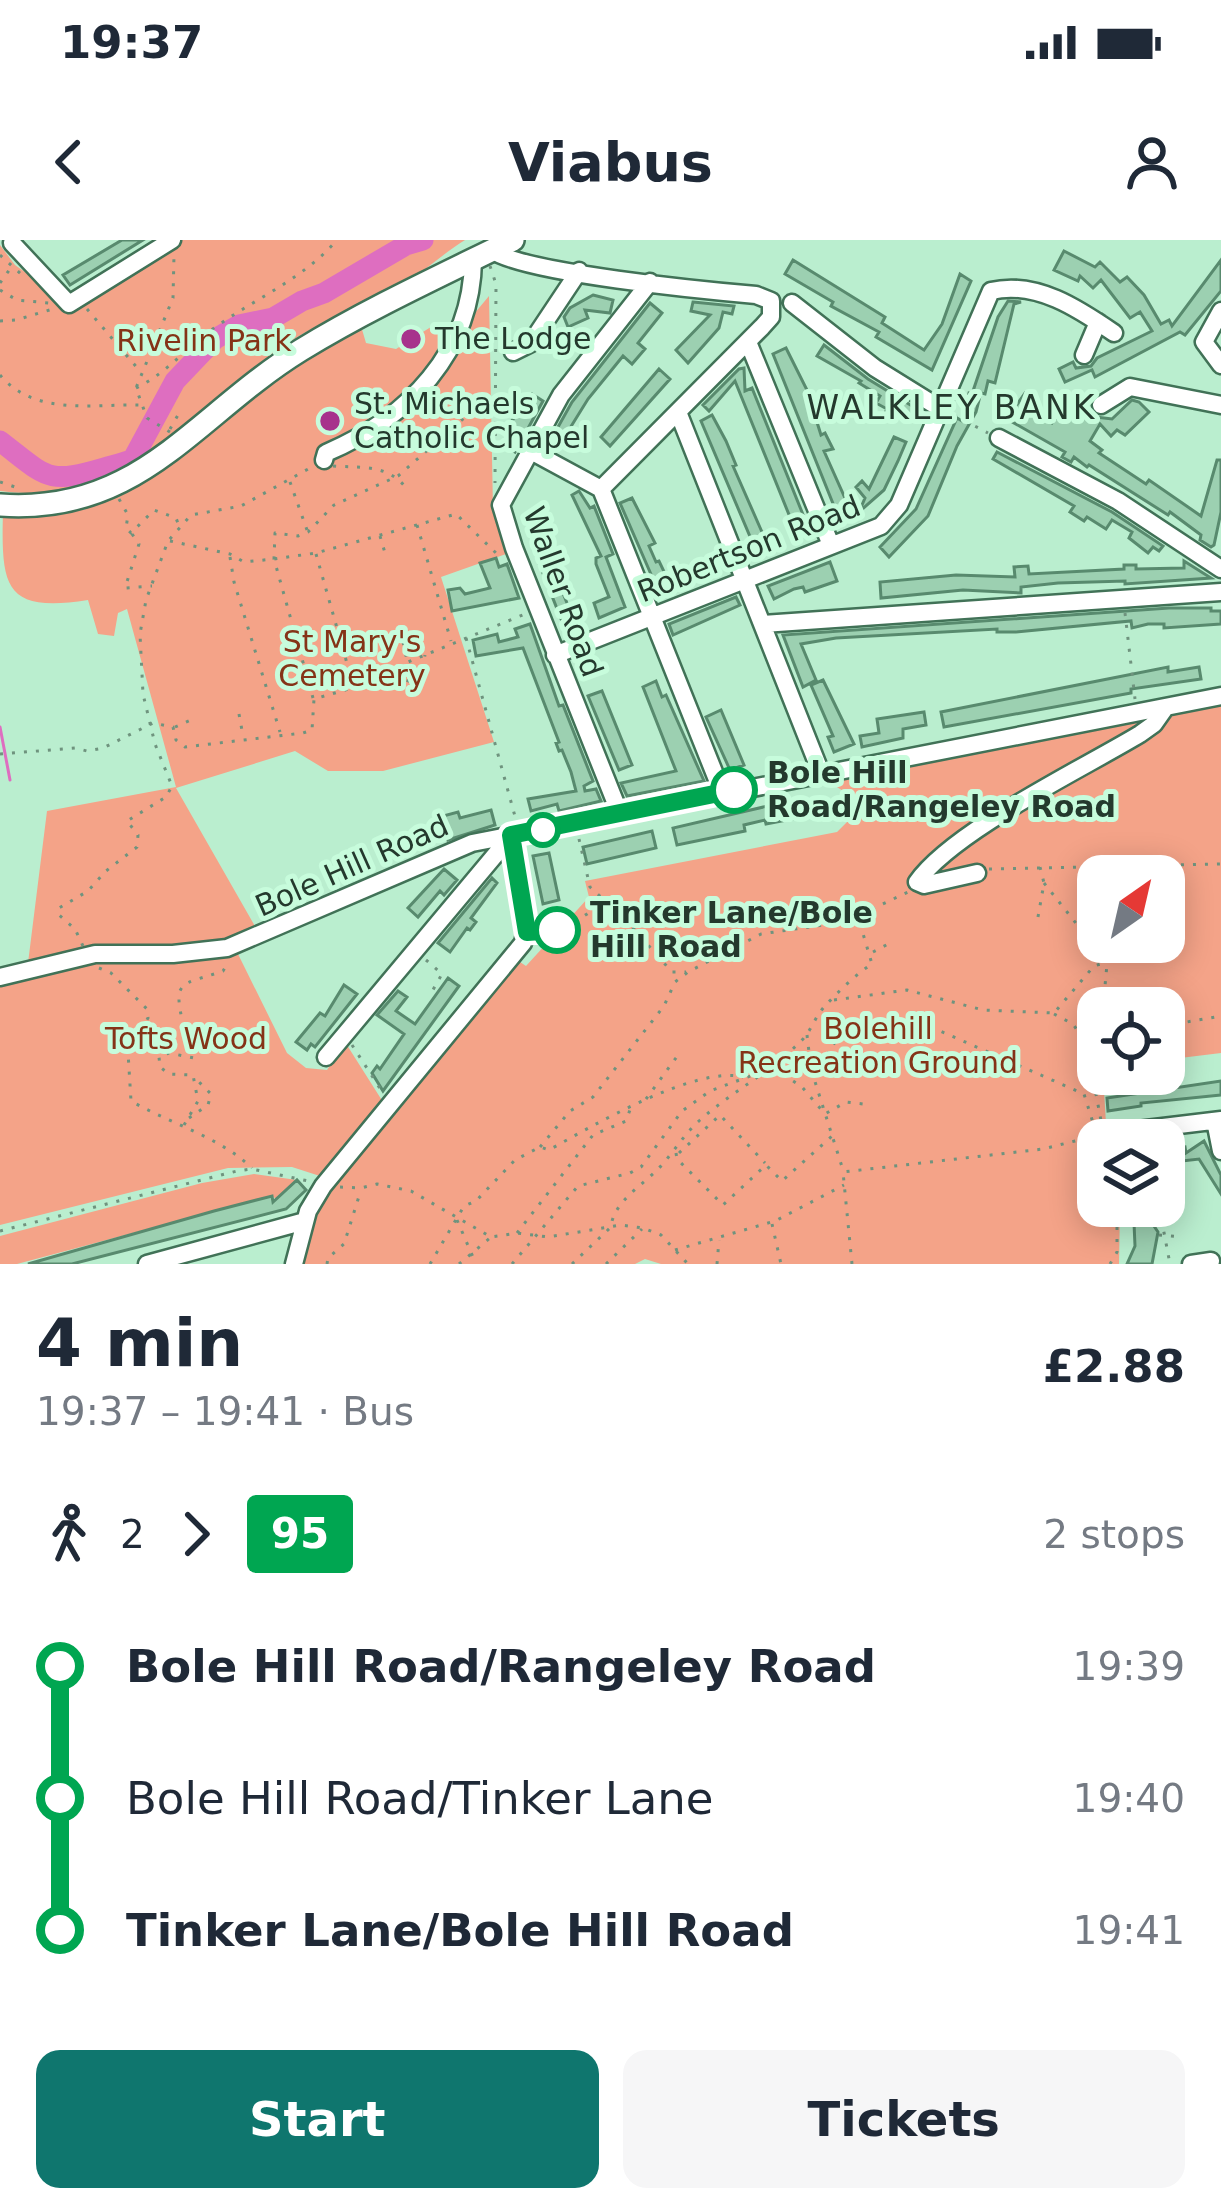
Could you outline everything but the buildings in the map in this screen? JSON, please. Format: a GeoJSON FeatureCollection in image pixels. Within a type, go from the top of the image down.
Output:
{"type":"FeatureCollection","features":[{"type":"Feature","properties":{"kind":"main road"},"geometry":{"type":"LineString","coordinates":[[0,506],[65,504],[140,473],[266,372],[487,247]]}},
{"type":"Feature","properties":{"kind":"street"},"geometry":{"type":"LineString","coordinates":[[12,243],[64,305],[173,240]]}},
{"type":"Feature","properties":{"kind":"street"},"geometry":{"type":"LineString","coordinates":[[323,460],[326,453],[367,434],[402,410],[441,361],[466,316],[487,247],[511,261],[756,295],[771,301],[771,317],[601,489]]}},
{"type":"Feature","properties":{"kind":"street"},"geometry":{"type":"LineString","coordinates":[[513,352],[531,343],[579,272]]}},
{"type":"Feature","properties":{"kind":"street","name":"Waller Road"},"geometry":{"type":"LineString","coordinates":[[620,814],[501,511],[502,498],[561,395],[650,282]]}},
{"type":"Feature","properties":{"kind":"street","name":"Robertson Road"},"geometry":{"type":"LineString","coordinates":[[555,655],[881,526],[891,518],[991,291],[1010,288],[1060,300],[1096,337]]}},
{"type":"Feature","properties":{"kind":"street"},"geometry":{"type":"LineString","coordinates":[[792,303],[875,368],[941,409]]}},
{"type":"Feature","properties":{"kind":"street"},"geometry":{"type":"LineString","coordinates":[[1221,311],[1204,342],[1221,365]]}},
{"type":"Feature","properties":{"kind":"street"},"geometry":{"type":"LineString","coordinates":[[748,342],[831,545]]}},
{"type":"Feature","properties":{"kind":"street"},"geometry":{"type":"LineString","coordinates":[[1101,405],[1130,387],[1221,405]]}},
{"type":"Feature","properties":{"kind":"street"},"geometry":{"type":"LineString","coordinates":[[679,412],[820,773]]}},
{"type":"Feature","properties":{"kind":"street"},"geometry":{"type":"LineString","coordinates":[[999,438],[1118,501],[1221,567]]}},
{"type":"Feature","properties":{"kind":"street"},"geometry":{"type":"LineString","coordinates":[[529,450],[601,489],[722,792]]}},
{"type":"Feature","properties":{"kind":"street"},"geometry":{"type":"LineString","coordinates":[[763,624],[1221,592]]}},
{"type":"Feature","properties":{"kind":"street","name":"Bole Hill Road"},"geometry":{"type":"LineString","coordinates":[[0,977],[85,956],[227,948],[459,847],[515,834],[1221,696]]}},
{"type":"Feature","properties":{"kind":"street"},"geometry":{"type":"LineString","coordinates":[[977,873],[924,885],[917,882],[942,856],[1140,734],[1166,707]]}},
{"type":"Feature","properties":{"kind":"street"},"geometry":{"type":"LineString","coordinates":[[294,1264],[305,1221],[322,1186],[514,956],[527,932],[515,834]]}},
{"type":"Feature","properties":{"kind":"street"},"geometry":{"type":"LineString","coordinates":[[326,1057],[515,834]]}},
{"type":"Feature","properties":{"kind":"street"},"geometry":{"type":"LineString","coordinates":[[527,932],[565,929]]}},
{"type":"Feature","properties":{"kind":"street"},"geometry":{"type":"LineString","coordinates":[[1185,1124],[1218,1121],[1221,1151]]}},
{"type":"Feature","properties":{"kind":"street"},"geometry":{"type":"LineString","coordinates":[[147,1264],[305,1221]]}},
{"type":"Feature","properties":{"kind":"street"},"geometry":{"type":"LineString","coordinates":[[1191,1264],[1211,1261]]}},
{"type":"Feature","properties":{"kind":"path"},"geometry":{"type":"LineString","coordinates":[[173,240],[173,298],[136,388],[147,418],[166,430],[178,415]]}},
{"type":"Feature","properties":{"kind":"path"},"geometry":{"type":"LineString","coordinates":[[136,388],[162,376],[191,345],[299,274],[337,240]]}},
{"type":"Feature","properties":{"kind":"path"},"geometry":{"type":"LineString","coordinates":[[487,247],[496,284],[495,472]]}},
{"type":"Feature","properties":{"kind":"path"},"geometry":{"type":"LineString","coordinates":[[10,267],[0,286],[17,300],[64,305]]}},
{"type":"Feature","properties":{"kind":"path"},"geometry":{"type":"LineString","coordinates":[[0,321],[64,305]]}},
{"type":"Feature","properties":{"kind":"path"},"geometry":{"type":"LineString","coordinates":[[88,310],[142,373]]}},
{"type":"Feature","properties":{"kind":"path"},"geometry":{"type":"LineString","coordinates":[[0,375],[8,384],[55,405],[140,405]]}},
{"type":"Feature","properties":{"kind":"path"},"geometry":{"type":"LineString","coordinates":[[173,727],[176,740],[185,747],[312,730],[314,700],[274,560],[275,533],[298,536],[308,532],[334,505],[398,476],[495,396]]}},
{"type":"Feature","properties":{"kind":"path"},"geometry":{"type":"LineString","coordinates":[[941,409],[999,438]]}},
{"type":"Feature","properties":{"kind":"path"},"geometry":{"type":"LineString","coordinates":[[407,489],[398,476],[383,469],[331,466],[323,460],[242,506],[200,511],[179,526],[168,541],[140,634],[143,694],[172,786],[166,797],[127,821],[138,835],[137,847],[88,891],[59,908],[59,915],[75,929],[85,956],[111,973],[147,1009],[148,1018],[128,1052],[131,1101],[160,1119],[218,1143],[252,1169],[322,1186],[361,1189],[377,1184],[410,1191],[491,1237]]}},
{"type":"Feature","properties":{"kind":"path"},"geometry":{"type":"LineString","coordinates":[[290,481],[308,532]]}},
{"type":"Feature","properties":{"kind":"path"},"geometry":{"type":"LineString","coordinates":[[113,487],[128,515],[126,529],[139,544],[125,587],[152,586]]}},
{"type":"Feature","properties":{"kind":"path"},"geometry":{"type":"LineString","coordinates":[[131,533],[154,510],[176,518],[179,526]]}},
{"type":"Feature","properties":{"kind":"path"},"geometry":{"type":"LineString","coordinates":[[168,541],[230,554],[244,562],[274,560],[456,514],[496,553],[514,548]]}},
{"type":"Feature","properties":{"kind":"path"},"geometry":{"type":"LineString","coordinates":[[417,524],[452,643]]}},
{"type":"Feature","properties":{"kind":"path"},"geometry":{"type":"LineString","coordinates":[[380,535],[385,553]]}},
{"type":"Feature","properties":{"kind":"path"},"geometry":{"type":"LineString","coordinates":[[316,553],[354,688]]}},
{"type":"Feature","properties":{"kind":"path"},"geometry":{"type":"LineString","coordinates":[[230,554],[233,581],[280,734]]}},
{"type":"Feature","properties":{"kind":"path"},"geometry":{"type":"LineString","coordinates":[[1123,599],[1134,691]]}},
{"type":"Feature","properties":{"kind":"path"},"geometry":{"type":"LineString","coordinates":[[314,700],[394,676],[408,662],[538,609]]}},
{"type":"Feature","properties":{"kind":"path"},"geometry":{"type":"LineString","coordinates":[[465,637],[515,834]]}},
{"type":"Feature","properties":{"kind":"path"},"geometry":{"type":"LineString","coordinates":[[403,643],[408,662]]}},
{"type":"Feature","properties":{"kind":"path"},"geometry":{"type":"LineString","coordinates":[[394,676],[412,682],[421,675],[425,655]]}},
{"type":"Feature","properties":{"kind":"path"},"geometry":{"type":"LineString","coordinates":[[239,714],[243,737]]}},
{"type":"Feature","properties":{"kind":"path"},"geometry":{"type":"LineString","coordinates":[[0,754],[103,748],[153,723],[173,727],[191,720]]}},
{"type":"Feature","properties":{"kind":"path"},"geometry":{"type":"LineString","coordinates":[[576,824],[590,887],[672,972],[688,972]]}},
{"type":"Feature","properties":{"kind":"path"},"geometry":{"type":"LineString","coordinates":[[1185,865],[1221,864]]}},
{"type":"Feature","properties":{"kind":"path"},"geometry":{"type":"LineString","coordinates":[[977,873],[998,866],[1077,866]]}},
{"type":"Feature","properties":{"kind":"path"},"geometry":{"type":"LineString","coordinates":[[1038,916],[1044,883],[1040,866]]}},
{"type":"Feature","properties":{"kind":"path"},"geometry":{"type":"LineString","coordinates":[[430,1264],[464,1205],[476,1201],[514,1160],[540,1147],[570,1111],[593,1097],[664,1006],[675,982],[761,934],[859,920],[868,911],[905,896],[917,882]]}},
{"type":"Feature","properties":{"kind":"path"},"geometry":{"type":"LineString","coordinates":[[1044,883],[1077,924]]}},
{"type":"Feature","properties":{"kind":"path"},"geometry":{"type":"LineString","coordinates":[[565,929],[603,903]]}},
{"type":"Feature","properties":{"kind":"path"},"geometry":{"type":"LineString","coordinates":[[676,1152],[712,1110],[764,1074],[807,1035],[820,1012],[858,972],[872,964],[859,920]]}},
{"type":"Feature","properties":{"kind":"path"},"geometry":{"type":"LineString","coordinates":[[871,953],[892,942]]}},
{"type":"Feature","properties":{"kind":"path"},"geometry":{"type":"LineString","coordinates":[[188,1119],[208,1106],[211,1094],[193,1076],[170,1074],[160,1067],[159,1058],[169,1053],[194,1058],[200,1050],[202,1039],[184,1028],[176,1004],[178,994],[197,977],[224,970],[230,959],[227,948]]}},
{"type":"Feature","properties":{"kind":"path"},"geometry":{"type":"LineString","coordinates":[[414,950],[442,974],[430,994]]}},
{"type":"Feature","properties":{"kind":"path"},"geometry":{"type":"LineString","coordinates":[[1054,1013],[1094,966],[1104,963]]}},
{"type":"Feature","properties":{"kind":"path"},"geometry":{"type":"LineString","coordinates":[[832,1000],[907,990],[983,1010],[1054,1013],[1077,1030]]}},
{"type":"Feature","properties":{"kind":"path"},"geometry":{"type":"LineString","coordinates":[[1185,1023],[1221,1016]]}},
{"type":"Feature","properties":{"kind":"path"},"geometry":{"type":"LineString","coordinates":[[811,1069],[818,1069],[844,1028],[915,1020],[1084,1094],[1097,1119]]}},
{"type":"Feature","properties":{"kind":"path"},"geometry":{"type":"LineString","coordinates":[[345,1033],[390,1104]]}},
{"type":"Feature","properties":{"kind":"path"},"geometry":{"type":"LineString","coordinates":[[807,1035],[811,1069],[843,1172],[852,1264]]}},
{"type":"Feature","properties":{"kind":"path"},"geometry":{"type":"LineString","coordinates":[[645,1100],[681,1051]]}},
{"type":"Feature","properties":{"kind":"path"},"geometry":{"type":"LineString","coordinates":[[540,1147],[549,1150],[645,1100],[727,1073],[745,1078]]}},
{"type":"Feature","properties":{"kind":"path"},"geometry":{"type":"LineString","coordinates":[[512,1264],[578,1186],[641,1167],[682,1111],[710,1090],[764,1074],[794,1080],[825,1114]]}},
{"type":"Feature","properties":{"kind":"path"},"geometry":{"type":"LineString","coordinates":[[184,1127],[198,1101],[193,1076]]}},
{"type":"Feature","properties":{"kind":"path"},"geometry":{"type":"LineString","coordinates":[[825,1114],[846,1102],[863,1104]]}},
{"type":"Feature","properties":{"kind":"path"},"geometry":{"type":"LineString","coordinates":[[517,1233],[592,1135],[626,1121],[632,1105]]}},
{"type":"Feature","properties":{"kind":"path"},"geometry":{"type":"LineString","coordinates":[[572,1264],[611,1227],[616,1211],[720,1115],[782,1180],[832,1136]]}},
{"type":"Feature","properties":{"kind":"path"},"geometry":{"type":"LineString","coordinates":[[843,1172],[1043,1149],[1077,1140]]}},
{"type":"Feature","properties":{"kind":"path"},"geometry":{"type":"LineString","coordinates":[[676,1152],[723,1205],[766,1165]]}},
{"type":"Feature","properties":{"kind":"path"},"geometry":{"type":"LineString","coordinates":[[0,1232],[252,1169]]}},
{"type":"Feature","properties":{"kind":"path"},"geometry":{"type":"LineString","coordinates":[[675,1250],[771,1222],[845,1184]]}},
{"type":"Feature","properties":{"kind":"path"},"geometry":{"type":"LineString","coordinates":[[327,1264],[344,1244],[361,1189]]}},
{"type":"Feature","properties":{"kind":"path"},"geometry":{"type":"LineString","coordinates":[[788,1213],[791,1222]]}},
{"type":"Feature","properties":{"kind":"path"},"geometry":{"type":"LineString","coordinates":[[456,1218],[476,1264]]}},
{"type":"Feature","properties":{"kind":"path"},"geometry":{"type":"LineString","coordinates":[[771,1222],[781,1264]]}},
{"type":"Feature","properties":{"kind":"path"},"geometry":{"type":"LineString","coordinates":[[459,1264],[491,1237],[517,1233],[532,1238],[611,1227],[643,1228],[661,1235],[688,1264]]}},
{"type":"Feature","properties":{"kind":"path"},"geometry":{"type":"LineString","coordinates":[[1110,1264],[1117,1252],[1118,1227]]}},
{"type":"Feature","properties":{"kind":"path"},"geometry":{"type":"LineString","coordinates":[[1162,1227],[1170,1264]]}},
{"type":"Feature","properties":{"kind":"path"},"geometry":{"type":"LineString","coordinates":[[606,1264],[643,1228]]}},
{"type":"Feature","properties":{"kind":"path"},"geometry":{"type":"LineString","coordinates":[[1162,1236],[1182,1237]]}},
{"type":"Feature","properties":{"kind":"path"},"geometry":{"type":"LineString","coordinates":[[717,1264],[719,1239]]}},
{"type":"Feature","properties":{"kind":"green space","name":"Rivelin Park"},"geometry":{"type":"Polygon","coordinates":[[[181,240],[465,240],[413,278],[298,337],[154,448],[119,469],[82,484],[43,492],[0,491],[0,245],[15,265],[73,306],[181,240]]]}},
{"type":"Feature","properties":{"kind":"green space"},"geometry":{"type":"Polygon","coordinates":[[[489,296],[493,510],[506,554],[441,577],[494,742],[383,771],[328,771],[295,751],[176,788],[260,935],[237,952],[287,1053],[306,1068],[327,1070],[345,1042],[383,1102],[323,1177],[292,1167],[228,1168],[0,1225],[0,983],[49,967],[27,971],[47,811],[176,787],[127,609],[118,613],[114,636],[98,634],[88,600],[60,603],[24,598],[7,576],[3,511],[83,510],[121,495],[310,353],[361,326],[366,343],[396,349],[434,325],[443,342],[489,296]]]}},
{"type":"Feature","properties":{"kind":"green space","name":"Bolehill Recreation Ground"},"geometry":{"type":"Polygon","coordinates":[[[1221,704],[1221,1053],[1185,1057],[1185,987],[1077,987],[1077,1095],[1104,1095],[1106,1119],[1077,1119],[1077,1227],[1120,1227],[1119,1264],[661,1264],[645,1259],[635,1264],[301,1264],[320,1198],[517,960],[526,966],[589,897],[585,881],[837,832],[849,820],[855,798],[825,780],[1221,704]]]}},
{"type":"Feature","properties":{"kind":"green space"},"geometry":{"type":"Polygon","coordinates":[[[254,1174],[297,1180],[277,1199],[271,1196],[17,1264],[0,1264],[0,1236],[254,1174]]]}},
{"type":"Feature","properties":{"kind":"waterway"},"geometry":{"type":"LineString","coordinates":[[0,441],[38,470],[58,476],[133,459],[175,381],[215,339],[239,325],[273,318],[423,240]]}},
{"type":"Feature","properties":{"kind":"waterway"},"geometry":{"type":"LineString","coordinates":[[0,727],[10,780]]}},
{"type":"Feature","properties":{"kind":"bus line","name":"95"},"geometry":{"type":"LineString","coordinates":[[557,930],[527,932],[511,835],[734,790]]}},
{"type":"Feature","properties":{"kind":"place","name":"The Lodge"},"geometry":{"type":"Point","coordinates":[411,339]}},
{"type":"Feature","properties":{"kind":"place","name":"St. Michaels Catholic Chapel"},"geometry":{"type":"Point","coordinates":[330,421]}},
{"type":"Feature","properties":{"kind":"place","name":"Bole Hill Road/Rangeley Road"},"geometry":{"type":"Point","coordinates":[734,790]}},
{"type":"Feature","properties":{"kind":"place","name":"Tinker Lane/Bole Hill Road"},"geometry":{"type":"Point","coordinates":[557,930]}},
{"type":"Feature","properties":{"kind":"district","name":"WALKLEY BANK"},"geometry":{"type":"Point","coordinates":[952,407]}},
{"type":"Feature","properties":{"kind":"park label","name":"St Mary's Cemetery"},"geometry":{"type":"Point","coordinates":[352,659]}},
{"type":"Feature","properties":{"kind":"park label","name":"Tofts Wood"},"geometry":{"type":"Point","coordinates":[186,1039]}}]}
